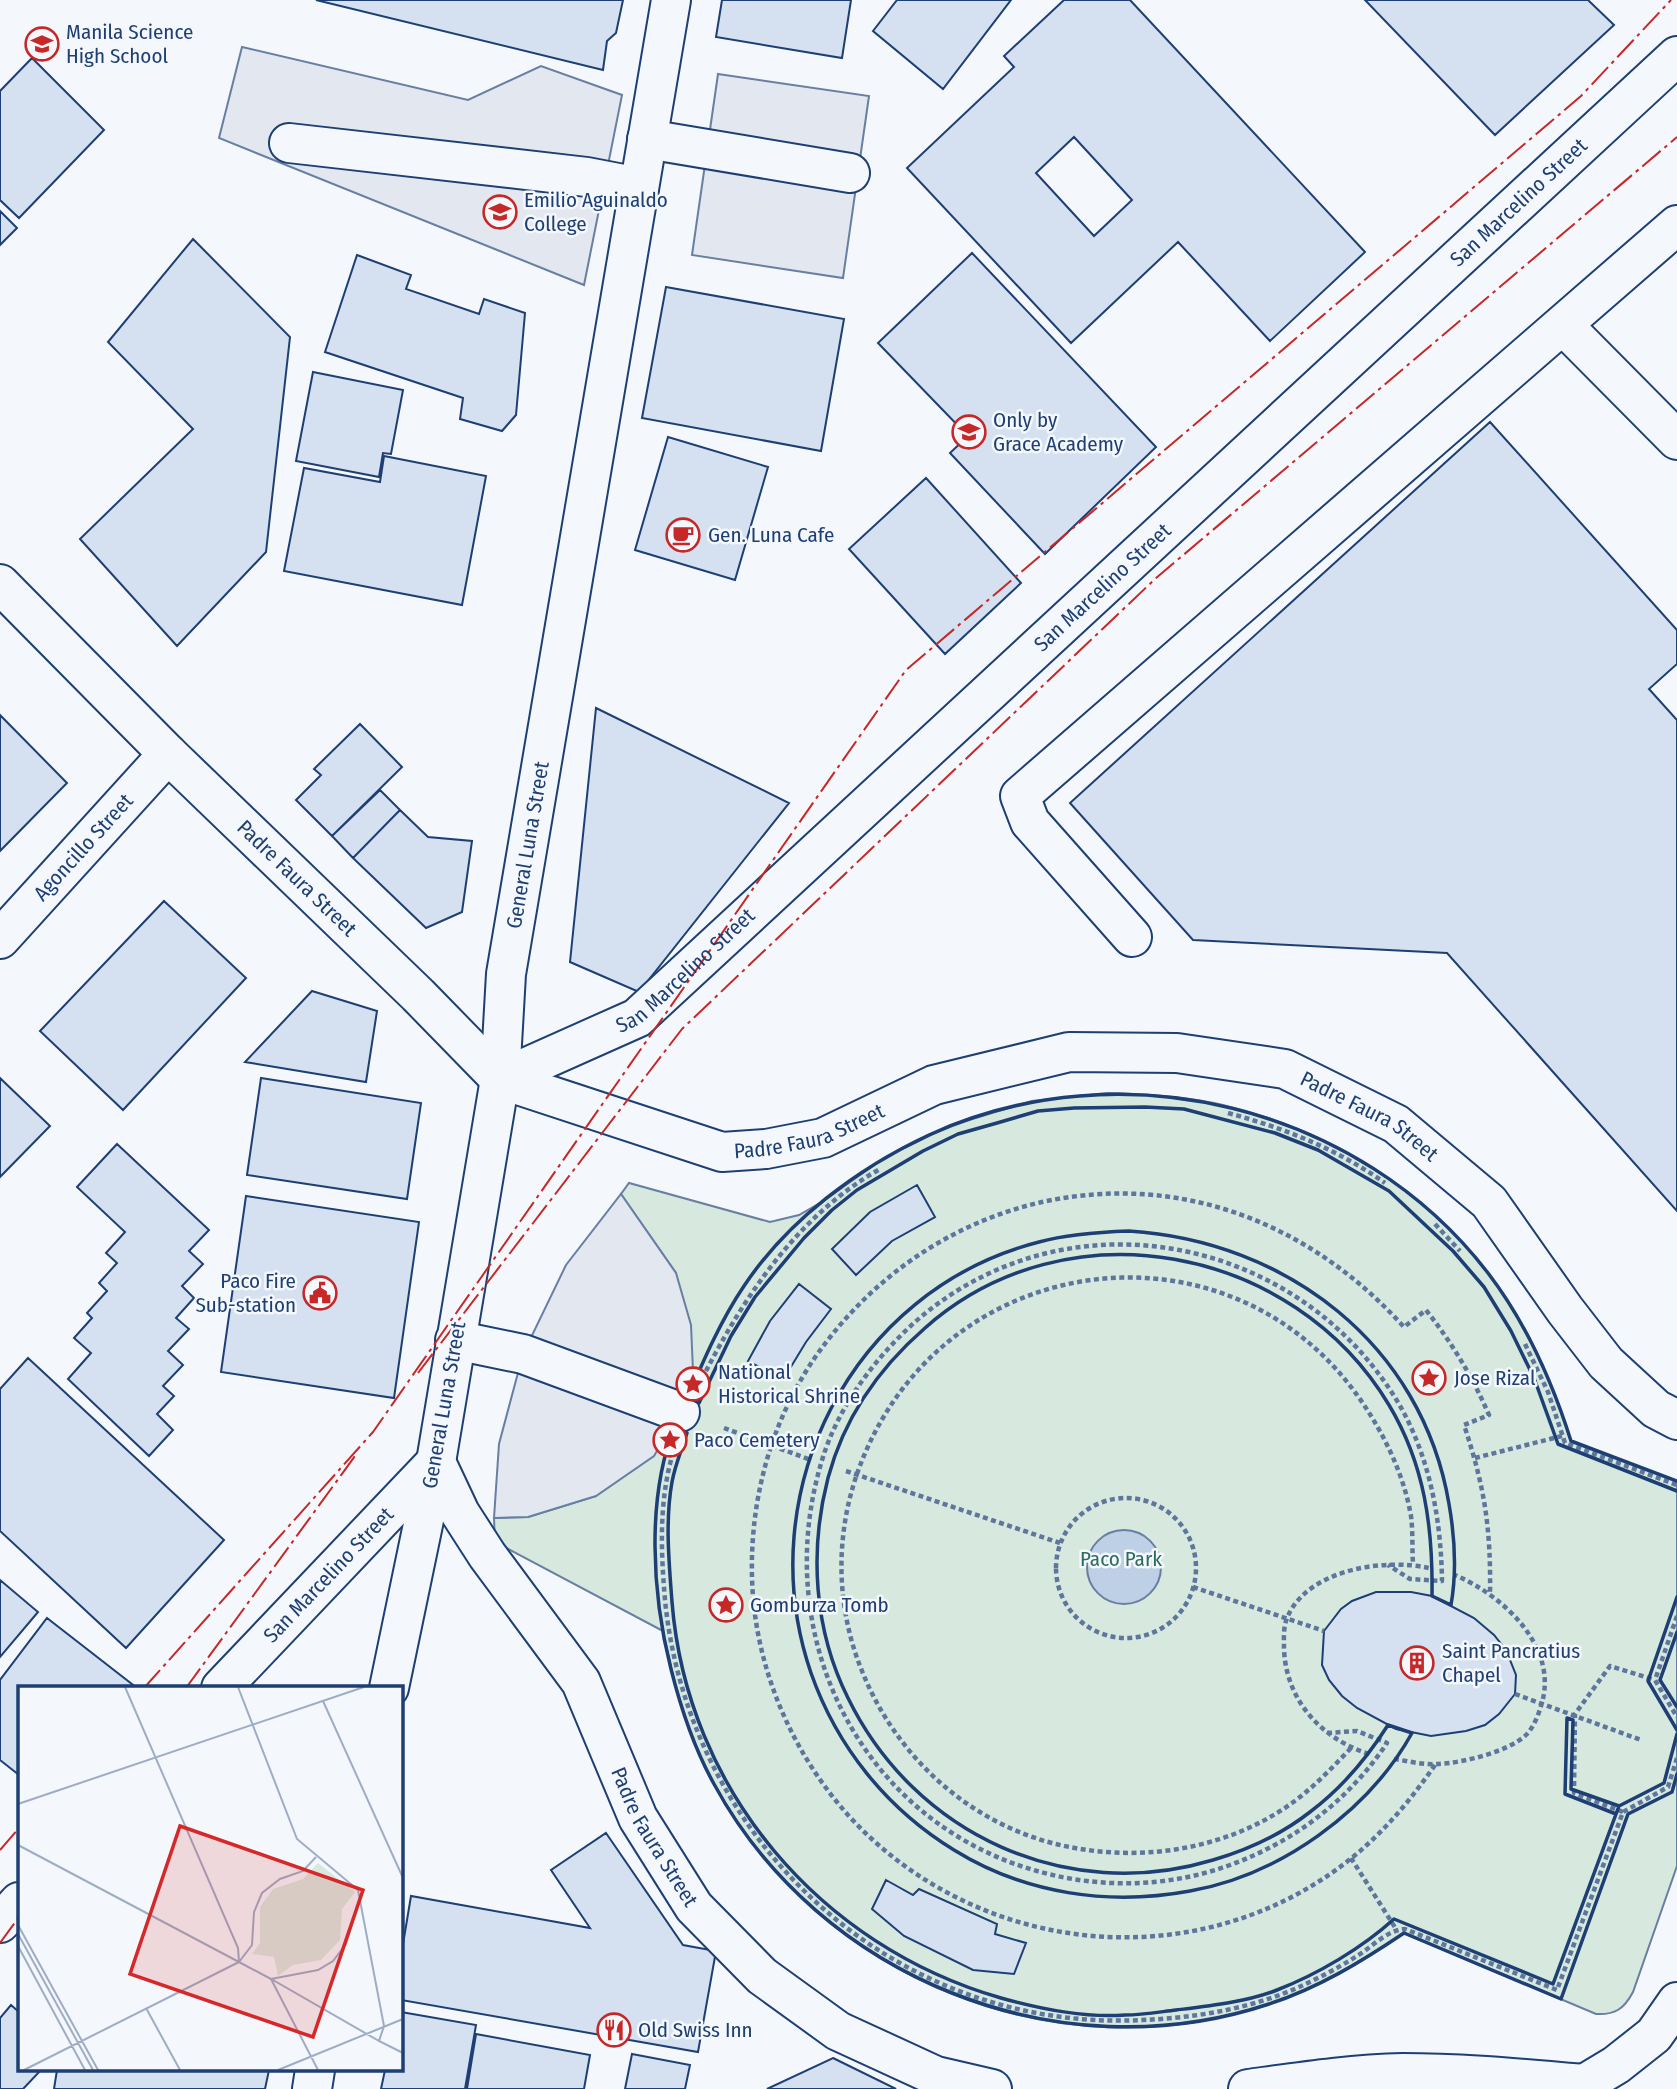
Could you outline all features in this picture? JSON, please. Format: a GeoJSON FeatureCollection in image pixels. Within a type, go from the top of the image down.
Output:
{"type":"FeatureCollection","features":[{"type":"Feature","properties":{"kind":"main road","name":"General Luna Street"},"geometry":{"type":"LineString","coordinates":[[389,1686],[436,1462],[500,1079],[506,974],[671,0]]}},
{"type":"Feature","properties":{"kind":"main road","name":"San Marcelino Street"},"geometry":{"type":"LineString","coordinates":[[500,1079],[637,1018],[1677,56]]}},
{"type":"Feature","properties":{"kind":"main road"},"geometry":{"type":"LineString","coordinates":[[647,139],[850,173]]}},
{"type":"Feature","properties":{"kind":"main road"},"geometry":{"type":"LineString","coordinates":[[289,143],[587,177],[639,187]]}},
{"type":"Feature","properties":{"kind":"main road"},"geometry":{"type":"LineString","coordinates":[[1132,937],[1030,822],[1020,796],[1677,225]]}},
{"type":"Feature","properties":{"kind":"main road"},"geometry":{"type":"LineString","coordinates":[[1563,325],[1677,440]]}},
{"type":"Feature","properties":{"kind":"main road","name":"Padre Faura Street"},"geometry":{"type":"LineString","coordinates":[[0,584],[168,754],[418,995],[500,1079],[722,1152],[766,1149],[823,1138],[934,1085],[1069,1052],[1177,1053],[1285,1069],[1396,1124],[1489,1202],[1606,1363],[1657,1409],[1677,1420]]}},
{"type":"Feature","properties":{"kind":"main road","name":"Agoncillo Street"},"geometry":{"type":"LineString","coordinates":[[0,939],[168,754]]}},
{"type":"Feature","properties":{"kind":"main road"},"geometry":{"type":"LineString","coordinates":[[455,1340],[523,1354],[680,1412]]}},
{"type":"Feature","properties":{"kind":"main road","name":"San Marcelino Street"},"geometry":{"type":"LineString","coordinates":[[223,1686],[436,1462]]}},
{"type":"Feature","properties":{"kind":"main road","name":"Padre Faura Street"},"geometry":{"type":"LineString","coordinates":[[436,1462],[460,1513],[487,1555],[581,1682],[638,1818],[694,1907],[762,1976],[838,2031],[936,2076],[992,2089]]}},
{"type":"Feature","properties":{"kind":"main road"},"geometry":{"type":"LineString","coordinates":[[0,1923],[18,1903]]}},
{"type":"Feature","properties":{"kind":"main road"},"geometry":{"type":"LineString","coordinates":[[1248,2089],[1346,2076],[1404,2073],[1468,2075],[1585,2087],[1654,2035],[1677,2002]]}},
{"type":"Feature","properties":{"kind":"path"},"geometry":{"type":"LineString","coordinates":[[1225,1112],[1291,1133],[1329,1149],[1358,1164],[1391,1187]]}},
{"type":"Feature","properties":{"kind":"path"},"geometry":{"type":"LineString","coordinates":[[705,1373],[732,1320],[758,1281],[784,1250],[842,1194],[886,1165]]}},
{"type":"Feature","properties":{"kind":"path"},"geometry":{"type":"LineString","coordinates":[[1435,1765],[1393,1819],[1352,1858],[1290,1898],[1232,1922],[1180,1934],[1132,1937],[1079,1935],[1022,1924],[960,1900],[910,1871],[862,1830],[822,1784],[794,1737],[767,1673],[756,1624],[751,1551],[757,1502],[772,1445],[784,1412],[802,1377],[836,1329],[875,1288],[913,1258],[972,1225],[1012,1210],[1064,1198],[1116,1194],[1172,1198],[1244,1216],[1293,1237],[1343,1269],[1385,1306],[1404,1327],[1426,1310],[1461,1358],[1489,1415],[1464,1425],[1475,1458],[1489,1524],[1490,1595]]}},
{"type":"Feature","properties":{"kind":"path"},"geometry":{"type":"LineString","coordinates":[[1433,1222],[1468,1260]]}},
{"type":"Feature","properties":{"kind":"path"},"geometry":{"type":"LineString","coordinates":[[1327,1733],[1357,1731],[1387,1743],[1355,1784],[1311,1824],[1255,1856],[1213,1871],[1181,1879],[1092,1882],[1033,1870],[971,1844],[931,1818],[880,1768],[854,1733],[827,1679],[810,1620],[806,1550],[811,1504],[824,1452],[844,1410],[873,1366],[924,1315],[966,1286],[1012,1264],[1062,1250],[1107,1245],[1154,1245],[1178,1249],[1247,1269],[1289,1291],[1344,1334],[1371,1363],[1385,1384],[1412,1431],[1430,1480],[1440,1530],[1442,1581],[1410,1579],[1388,1565]]}},
{"type":"Feature","properties":{"kind":"path"},"geometry":{"type":"LineString","coordinates":[[1351,1748],[1320,1780],[1289,1805],[1256,1825],[1183,1849],[1142,1854],[1104,1853],[1065,1847],[1037,1839],[968,1805],[932,1776],[909,1752],[885,1719],[854,1651],[841,1579],[843,1524],[855,1474],[880,1419],[909,1377],[939,1347],[978,1319],[1017,1298],[1066,1283],[1107,1278],[1155,1278],[1199,1286],[1247,1303],[1284,1324],[1323,1355],[1353,1387],[1377,1423],[1398,1469],[1411,1517],[1413,1564]]}},
{"type":"Feature","properties":{"kind":"path"},"geometry":{"type":"LineString","coordinates":[[1519,1333],[1532,1355],[1565,1443],[1677,1485]]}},
{"type":"Feature","properties":{"kind":"path"},"geometry":{"type":"LineString","coordinates":[[680,1412],[811,1460]]}},
{"type":"Feature","properties":{"kind":"path"},"geometry":{"type":"LineString","coordinates":[[1475,1458],[1563,1436]]}},
{"type":"Feature","properties":{"kind":"path"},"geometry":{"type":"LineString","coordinates":[[672,1458],[666,1480],[661,1527],[668,1631],[680,1683],[696,1731],[716,1775],[768,1853],[801,1888],[875,1948],[954,1991],[1050,2015],[1095,2020],[1139,2021],[1213,2012],[1251,2004],[1295,1989],[1357,1956],[1396,1930],[1405,1929],[1557,1990],[1623,1812],[1668,1787],[1677,1758]]}},
{"type":"Feature","properties":{"kind":"path"},"geometry":{"type":"LineString","coordinates":[[846,1471],[1060,1543]]}},
{"type":"Feature","properties":{"kind":"path"},"geometry":{"type":"LineString","coordinates":[[1138,1498],[1170,1513],[1185,1530],[1195,1552],[1196,1575],[1191,1596],[1180,1613],[1156,1631],[1138,1637],[1127,1638],[1089,1628],[1073,1612],[1061,1593],[1056,1573],[1060,1543],[1074,1520],[1103,1500],[1138,1498]]}},
{"type":"Feature","properties":{"kind":"path"},"geometry":{"type":"LineString","coordinates":[[1369,1754],[1351,1748],[1310,1718],[1289,1681],[1284,1643],[1287,1618],[1299,1599],[1321,1583],[1360,1568],[1413,1564],[1429,1568]]}},
{"type":"Feature","properties":{"kind":"path"},"geometry":{"type":"LineString","coordinates":[[1394,1759],[1435,1765],[1457,1762],[1510,1746],[1534,1725],[1542,1703],[1547,1683],[1535,1642],[1520,1623],[1490,1595],[1455,1575]]}},
{"type":"Feature","properties":{"kind":"path"},"geometry":{"type":"LineString","coordinates":[[1193,1587],[1324,1631]]}},
{"type":"Feature","properties":{"kind":"path"},"geometry":{"type":"LineString","coordinates":[[1655,1681],[1677,1616]]}},
{"type":"Feature","properties":{"kind":"path"},"geometry":{"type":"LineString","coordinates":[[1623,1812],[1574,1793],[1575,1714],[1610,1666],[1655,1681],[1677,1717]]}},
{"type":"Feature","properties":{"kind":"path"},"geometry":{"type":"LineString","coordinates":[[1514,1694],[1641,1740]]}},
{"type":"Feature","properties":{"kind":"path"},"geometry":{"type":"LineString","coordinates":[[1352,1858],[1396,1930]]}},
{"type":"Feature","properties":{"kind":"green space","name":"Paco Park"},"geometry":{"type":"Polygon","coordinates":[[[1107,1093],[1194,1099],[1266,1117],[1348,1154],[1387,1178],[1423,1205],[1456,1236],[1485,1269],[1511,1306],[1546,1372],[1571,1441],[1677,1481],[1677,1866],[1633,1992],[1618,2010],[1596,2014],[1404,1933],[1355,1964],[1305,1990],[1269,2004],[1189,2023],[1108,2027],[1029,2017],[953,1994],[882,1959],[818,1912],[761,1854],[705,1768],[677,1691],[663,1631],[495,1542],[494,1518],[528,1517],[596,1496],[676,1273],[621,1194],[629,1183],[770,1222],[799,1215],[884,1158],[949,1126],[1032,1101],[1107,1093]]]}},
{"type":"Feature","properties":{"kind":"shaded area"},"geometry":{"type":"Polygon","coordinates":[[[242,47],[468,100],[541,66],[622,95],[584,285],[219,138],[242,47]]]}},
{"type":"Feature","properties":{"kind":"shaded area"},"geometry":{"type":"Polygon","coordinates":[[[718,74],[869,96],[843,278],[692,255],[718,74]]]}},
{"type":"Feature","properties":{"kind":"shaded area"},"geometry":{"type":"Polygon","coordinates":[[[621,1194],[676,1273],[691,1325],[693,1371],[680,1412],[654,1456],[596,1496],[528,1517],[494,1518],[499,1444],[523,1354],[566,1265],[621,1194]]]}},
{"type":"Feature","properties":{"kind":"water"},"geometry":{"type":"Polygon","coordinates":[[[1124,1530],[1138,1533],[1150,1541],[1158,1553],[1161,1567],[1158,1581],[1150,1593],[1138,1601],[1124,1604],[1110,1601],[1098,1593],[1090,1581],[1087,1567],[1090,1553],[1098,1541],[1110,1533],[1124,1530]]]}},
{"type":"Feature","properties":{"kind":"building"},"geometry":{"type":"Polygon","coordinates":[[[316,0],[623,0],[616,33],[607,41],[603,70],[316,0]]]}},
{"type":"Feature","properties":{"kind":"building"},"geometry":{"type":"Polygon","coordinates":[[[722,0],[851,0],[842,58],[716,37],[722,0]]]}},
{"type":"Feature","properties":{"kind":"building"},"geometry":{"type":"Polygon","coordinates":[[[897,0],[1011,0],[943,89],[873,31],[897,0]]]}},
{"type":"Feature","properties":{"kind":"building"},"geometry":{"type":"Polygon","coordinates":[[[1064,0],[1130,0],[1365,252],[1270,341],[1178,242],[1071,343],[907,168],[1014,67],[1004,56],[1064,0]],[[1074,137],[1036,173],[1094,236],[1132,200],[1074,137]]]}},
{"type":"Feature","properties":{"kind":"building"},"geometry":{"type":"Polygon","coordinates":[[[1365,0],[1588,0],[1614,25],[1495,135],[1365,0]]]}},
{"type":"Feature","properties":{"kind":"building"},"geometry":{"type":"Polygon","coordinates":[[[32,58],[104,130],[19,218],[0,200],[0,91],[32,58]]]}},
{"type":"Feature","properties":{"kind":"building"},"geometry":{"type":"Polygon","coordinates":[[[0,211],[17,228],[0,245],[0,211]]]}},
{"type":"Feature","properties":{"kind":"building"},"geometry":{"type":"Polygon","coordinates":[[[193,239],[290,337],[266,552],[177,646],[80,539],[193,429],[108,342],[193,239]]]}},
{"type":"Feature","properties":{"kind":"building"},"geometry":{"type":"Polygon","coordinates":[[[972,253],[1156,447],[1045,554],[950,453],[968,436],[878,343],[972,253]]]}},
{"type":"Feature","properties":{"kind":"building"},"geometry":{"type":"Polygon","coordinates":[[[357,255],[411,275],[406,289],[479,314],[484,299],[525,313],[516,415],[502,431],[460,419],[463,398],[325,352],[357,255]]]}},
{"type":"Feature","properties":{"kind":"building"},"geometry":{"type":"Polygon","coordinates":[[[666,287],[844,319],[821,451],[642,418],[666,287]]]}},
{"type":"Feature","properties":{"kind":"building"},"geometry":{"type":"Polygon","coordinates":[[[313,372],[403,390],[391,454],[383,453],[379,477],[296,461],[313,372]]]}},
{"type":"Feature","properties":{"kind":"building"},"geometry":{"type":"Polygon","coordinates":[[[1490,422],[1677,630],[1677,664],[1649,689],[1677,720],[1677,1211],[1447,953],[1193,940],[1070,803],[1490,422]]]}},
{"type":"Feature","properties":{"kind":"building"},"geometry":{"type":"Polygon","coordinates":[[[668,437],[768,467],[735,580],[635,550],[668,437]]]}},
{"type":"Feature","properties":{"kind":"building"},"geometry":{"type":"Polygon","coordinates":[[[384,456],[486,476],[462,605],[284,571],[304,468],[380,482],[384,456]]]}},
{"type":"Feature","properties":{"kind":"building"},"geometry":{"type":"Polygon","coordinates":[[[926,478],[1021,583],[945,654],[849,549],[926,478]]]}},
{"type":"Feature","properties":{"kind":"building"},"geometry":{"type":"Polygon","coordinates":[[[596,708],[789,803],[639,992],[570,962],[596,708]]]}},
{"type":"Feature","properties":{"kind":"building"},"geometry":{"type":"Polygon","coordinates":[[[0,715],[67,783],[0,851],[0,715]]]}},
{"type":"Feature","properties":{"kind":"building"},"geometry":{"type":"Polygon","coordinates":[[[360,724],[402,767],[332,836],[296,800],[321,775],[314,769],[360,724]]]}},
{"type":"Feature","properties":{"kind":"building"},"geometry":{"type":"Polygon","coordinates":[[[380,790],[400,810],[353,858],[332,836],[380,790]]]}},
{"type":"Feature","properties":{"kind":"building"},"geometry":{"type":"Polygon","coordinates":[[[400,810],[428,837],[472,841],[462,912],[426,928],[353,858],[400,810]]]}},
{"type":"Feature","properties":{"kind":"building"},"geometry":{"type":"Polygon","coordinates":[[[164,901],[246,978],[123,1110],[40,1031],[164,901]]]}},
{"type":"Feature","properties":{"kind":"building"},"geometry":{"type":"Polygon","coordinates":[[[312,991],[377,1011],[366,1082],[245,1062],[312,991]]]}},
{"type":"Feature","properties":{"kind":"building"},"geometry":{"type":"Polygon","coordinates":[[[0,1078],[50,1126],[0,1177],[0,1078]]]}},
{"type":"Feature","properties":{"kind":"building"},"geometry":{"type":"Polygon","coordinates":[[[261,1078],[421,1103],[407,1199],[247,1175],[261,1078]]]}},
{"type":"Feature","properties":{"kind":"building"},"geometry":{"type":"Polygon","coordinates":[[[117,1144],[209,1230],[189,1251],[203,1264],[182,1286],[194,1298],[176,1318],[189,1329],[168,1351],[183,1365],[163,1386],[174,1396],[157,1414],[173,1430],[149,1456],[68,1379],[91,1353],[74,1338],[92,1318],[87,1313],[107,1291],[99,1283],[117,1263],[106,1253],[125,1232],[77,1187],[117,1144]]]}},
{"type":"Feature","properties":{"kind":"building"},"geometry":{"type":"Polygon","coordinates":[[[917,1185],[935,1217],[892,1241],[856,1275],[832,1249],[870,1212],[917,1185]]]}},
{"type":"Feature","properties":{"kind":"building","name":"Paco Fire Sub-station"},"geometry":{"type":"Polygon","coordinates":[[[246,1196],[419,1222],[394,1398],[221,1372],[246,1196]]]}},
{"type":"Feature","properties":{"kind":"building"},"geometry":{"type":"Polygon","coordinates":[[[799,1284],[831,1309],[806,1342],[783,1380],[748,1361],[770,1321],[799,1284]]]}},
{"type":"Feature","properties":{"kind":"building"},"geometry":{"type":"Polygon","coordinates":[[[28,1358],[224,1540],[126,1648],[0,1531],[0,1389],[28,1358]]]}},
{"type":"Feature","properties":{"kind":"building"},"geometry":{"type":"Polygon","coordinates":[[[0,1580],[38,1612],[0,1657],[0,1580]]]}},
{"type":"Feature","properties":{"kind":"building","name":"Saint Pancratius Chapel"},"geometry":{"type":"Polygon","coordinates":[[[1376,1592],[1411,1592],[1432,1596],[1474,1618],[1494,1635],[1506,1650],[1516,1675],[1515,1694],[1499,1714],[1485,1725],[1431,1736],[1396,1729],[1357,1708],[1342,1696],[1329,1680],[1322,1665],[1324,1631],[1341,1609],[1352,1601],[1376,1592]]]}},
{"type":"Feature","properties":{"kind":"building"},"geometry":{"type":"Polygon","coordinates":[[[47,1618],[134,1686],[18,1686],[18,1774],[0,1760],[0,1680],[47,1618]]]}},
{"type":"Feature","properties":{"kind":"building"},"geometry":{"type":"Polygon","coordinates":[[[606,1833],[683,1945],[716,1951],[698,2052],[402,2000],[402,1950],[411,1896],[590,1928],[551,1870],[606,1833]]]}},
{"type":"Feature","properties":{"kind":"building"},"geometry":{"type":"Polygon","coordinates":[[[886,1880],[913,1895],[919,1889],[997,1924],[995,1934],[1026,1943],[1014,1974],[973,1970],[904,1936],[872,1909],[886,1880]]]}},
{"type":"Feature","properties":{"kind":"building"},"geometry":{"type":"Polygon","coordinates":[[[11,2005],[18,2011],[18,2072],[39,2072],[23,2089],[0,2089],[0,2018],[11,2005]]]}},
{"type":"Feature","properties":{"kind":"building"},"geometry":{"type":"Polygon","coordinates":[[[402,2012],[476,2025],[465,2089],[381,2089],[385,2072],[402,2072],[402,2012]]]}},
{"type":"Feature","properties":{"kind":"building"},"geometry":{"type":"Polygon","coordinates":[[[476,2034],[590,2055],[584,2089],[467,2089],[476,2034]]]}},
{"type":"Feature","properties":{"kind":"building"},"geometry":{"type":"Polygon","coordinates":[[[632,2054],[690,2065],[685,2089],[625,2089],[632,2054]]]}},
{"type":"Feature","properties":{"kind":"building"},"geometry":{"type":"Polygon","coordinates":[[[833,2058],[896,2089],[767,2089],[833,2058]]]}},
{"type":"Feature","properties":{"kind":"building"},"geometry":{"type":"Polygon","coordinates":[[[57,2072],[269,2072],[265,2089],[54,2089],[57,2072]]]}},
{"type":"Feature","properties":{"kind":"wall"},"geometry":{"type":"LineString","coordinates":[[1677,1481],[1571,1441],[1537,1354],[1502,1292],[1435,1216],[1374,1169],[1306,1133],[1232,1108],[1156,1096],[1079,1096],[1003,1109],[929,1135],[876,1163],[826,1198],[781,1239],[762,1262],[728,1312],[688,1397],[699,1403],[731,1336],[755,1297],[804,1238],[857,1190],[923,1151],[958,1134],[1038,1111],[1145,1107],[1184,1109],[1275,1133],[1318,1150],[1389,1191],[1453,1251],[1484,1287],[1511,1331],[1534,1378],[1558,1444],[1677,1491]]}},
{"type":"Feature","properties":{"kind":"wall"},"geometry":{"type":"LineString","coordinates":[[1129,1231],[1187,1239],[1241,1255],[1292,1280],[1338,1311],[1377,1350],[1410,1395],[1434,1447],[1449,1504],[1455,1567],[1451,1605],[1432,1596],[1431,1546],[1419,1474],[1389,1405],[1347,1351],[1296,1308],[1237,1277],[1174,1259],[1109,1255],[1044,1264],[982,1289],[908,1343],[865,1396],[843,1435],[835,1456],[828,1478],[818,1534],[818,1590],[828,1645],[848,1698],[877,1746],[913,1787],[954,1821],[1001,1847],[1051,1864],[1104,1873],[1158,1871],[1213,1860],[1276,1834],[1333,1793],[1363,1761],[1388,1725],[1412,1733],[1394,1762],[1371,1789],[1318,1836],[1288,1855],[1224,1883],[1190,1891],[1129,1897],[1068,1893],[1009,1877],[954,1850],[930,1834],[886,1795],[850,1751],[835,1726],[811,1673],[795,1605],[794,1536],[806,1470],[831,1408],[868,1352],[915,1304],[973,1267],[1039,1242],[1084,1234],[1129,1231]]}},
{"type":"Feature","properties":{"kind":"wall"},"geometry":{"type":"LineString","coordinates":[[1677,1734],[1664,1783],[1619,1806],[1553,1984],[1394,1919],[1354,1950],[1324,1968],[1277,1990],[1240,2001],[1110,2016],[1063,2012],[1001,1998],[936,1974],[875,1941],[821,1899],[774,1851],[735,1796],[704,1736],[683,1671],[672,1602],[668,1542],[670,1497],[675,1469],[687,1433],[675,1426],[666,1454],[656,1515],[656,1578],[660,1610],[679,1699],[694,1742],[714,1784],[759,1852],[815,1910],[880,1957],[952,1993],[1029,2016],[1108,2026],[1189,2023],[1269,2004],[1305,1990],[1355,1964],[1404,1933],[1561,1999],[1628,1814],[1672,1792],[1677,1774]]}},
{"type":"Feature","properties":{"kind":"wall"},"geometry":{"type":"LineString","coordinates":[[1677,1597],[1648,1681],[1677,1730]]}},
{"type":"Feature","properties":{"kind":"wall"},"geometry":{"type":"LineString","coordinates":[[1677,1632],[1660,1680],[1677,1707]]}},
{"type":"Feature","properties":{"kind":"wall"},"geometry":{"type":"LineString","coordinates":[[1567,1718],[1573,1720],[1571,1789],[1619,1806],[1616,1814],[1565,1794],[1567,1718]]}},
{"type":"Feature","properties":{"kind":"power"},"geometry":{"type":"LineString","coordinates":[[146,1686],[373,1432],[906,670],[1581,96],[1671,0]]}},
{"type":"Feature","properties":{"kind":"power"},"geometry":{"type":"LineString","coordinates":[[418,1373],[682,1029],[1155,579],[1677,137]]}},
{"type":"Feature","properties":{"kind":"power"},"geometry":{"type":"LineString","coordinates":[[187,1686],[355,1456]]}},
{"type":"Feature","properties":{"kind":"power"},"geometry":{"type":"LineString","coordinates":[[0,1850],[18,1829]]}},
{"type":"Feature","properties":{"kind":"power"},"geometry":{"type":"LineString","coordinates":[[0,1943],[18,1918]]}},
{"type":"Feature","properties":{"kind":"place","name":"Manila Science High School"},"geometry":{"type":"Point","coordinates":[42,44]}},
{"type":"Feature","properties":{"kind":"place","name":"Emilio Aguinaldo College"},"geometry":{"type":"Point","coordinates":[500,212]}},
{"type":"Feature","properties":{"kind":"place","name":"Only by Grace Academy"},"geometry":{"type":"Point","coordinates":[969,432]}},
{"type":"Feature","properties":{"kind":"place","name":"Gen. Luna Cafe"},"geometry":{"type":"Point","coordinates":[683,535]}},
{"type":"Feature","properties":{"kind":"place","name":"Paco Fire Sub-station"},"geometry":{"type":"Point","coordinates":[320,1293]}},
{"type":"Feature","properties":{"kind":"place","name":"Jose Rizal"},"geometry":{"type":"Point","coordinates":[1429,1378]}},
{"type":"Feature","properties":{"kind":"place","name":"National Historical Shrine"},"geometry":{"type":"Point","coordinates":[693,1384]}},
{"type":"Feature","properties":{"kind":"place","name":"Paco Cemetery"},"geometry":{"type":"Point","coordinates":[670,1440]}},
{"type":"Feature","properties":{"kind":"place","name":"Gomburza Tomb"},"geometry":{"type":"Point","coordinates":[726,1605]}},
{"type":"Feature","properties":{"kind":"place","name":"Saint Pancratius Chapel"},"geometry":{"type":"Point","coordinates":[1417,1663]}},
{"type":"Feature","properties":{"kind":"place","name":"Old Swiss Inn"},"geometry":{"type":"Point","coordinates":[614,2030]}}]}
